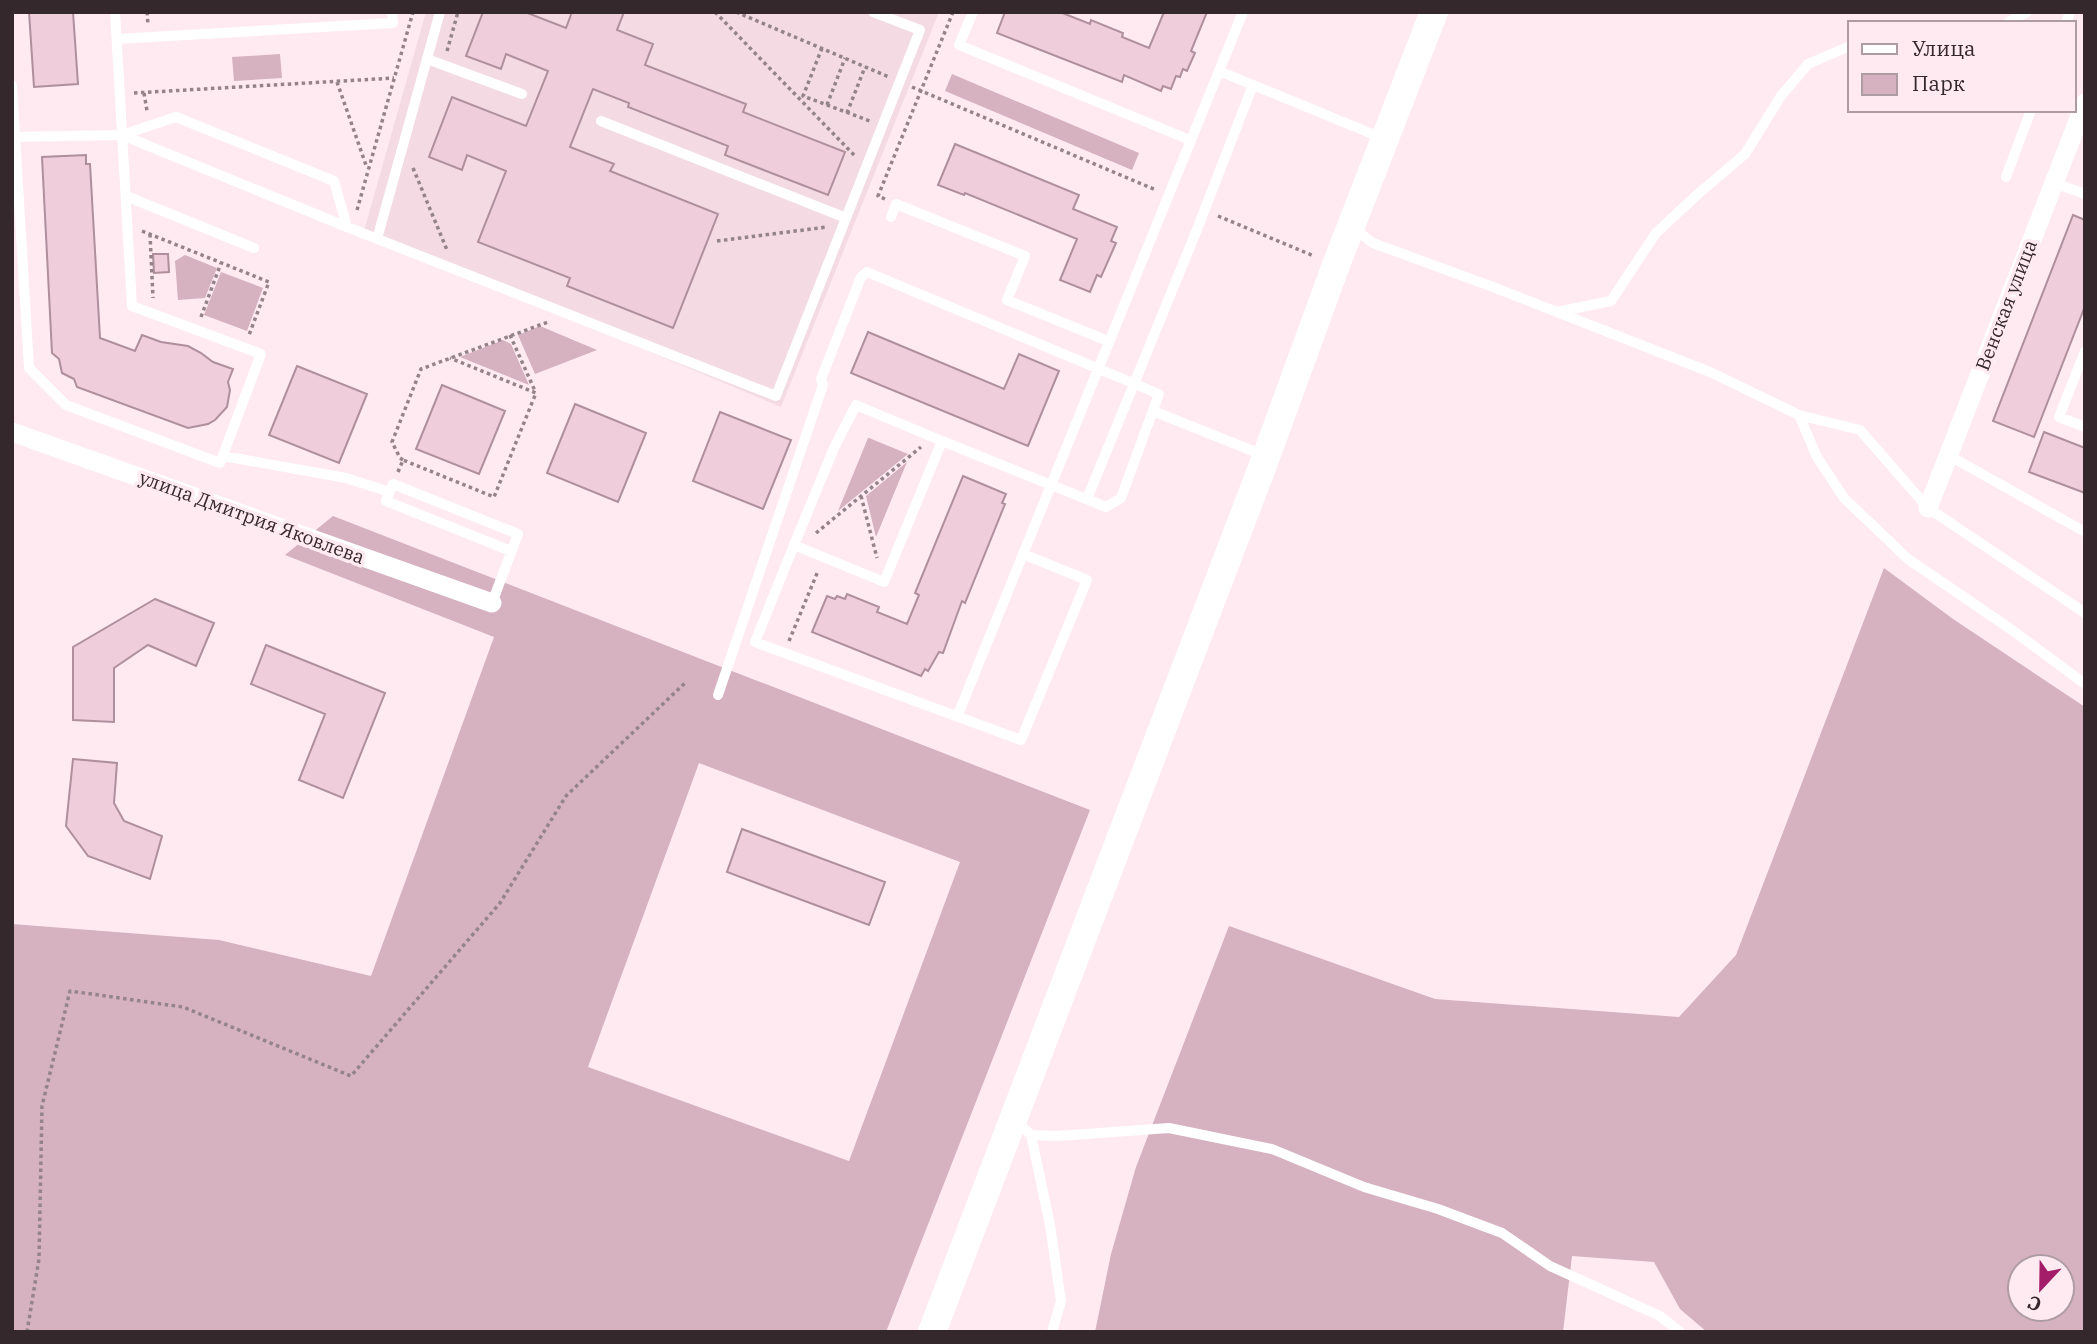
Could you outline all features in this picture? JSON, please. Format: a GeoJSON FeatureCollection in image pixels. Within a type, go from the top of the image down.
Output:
{"type":"FeatureCollection","features":[{"type":"Feature","properties":{"kind":"street"},"geometry":{"type":"LineString","coordinates":[[932,1332],[1022,1126],[1336,265],[1434,12]]}},
{"type":"Feature","properties":{"kind":"street","name":"Венская улица"},"geometry":{"type":"LineString","coordinates":[[1928,508],[2085,103]]}},
{"type":"Feature","properties":{"kind":"street","name":"улица Дмитрия Яковлева"},"geometry":{"type":"LineString","coordinates":[[12,432],[492,603]]}},
{"type":"Feature","properties":{"kind":"lane"},"geometry":{"type":"LineString","coordinates":[[12,85],[29,369],[66,405],[220,463],[261,354],[132,306],[115,12]]}},
{"type":"Feature","properties":{"kind":"lane"},"geometry":{"type":"LineString","coordinates":[[117,39],[393,23],[392,12]]}},
{"type":"Feature","properties":{"kind":"lane"},"geometry":{"type":"LineString","coordinates":[[377,239],[440,12]]}},
{"type":"Feature","properties":{"kind":"lane"},"geometry":{"type":"LineString","coordinates":[[122,135],[776,396],[920,30],[873,12]]}},
{"type":"Feature","properties":{"kind":"lane"},"geometry":{"type":"LineString","coordinates":[[973,12],[959,45],[1190,140]]}},
{"type":"Feature","properties":{"kind":"lane"},"geometry":{"type":"LineString","coordinates":[[957,717],[1096,368],[1243,12]]}},
{"type":"Feature","properties":{"kind":"lane"},"geometry":{"type":"LineString","coordinates":[[2011,21],[2027,12]]}},
{"type":"Feature","properties":{"kind":"lane"},"geometry":{"type":"LineString","coordinates":[[1556,312],[1611,302],[1656,233],[1745,154],[1781,96],[1808,64],[1848,47]]}},
{"type":"Feature","properties":{"kind":"lane"},"geometry":{"type":"LineString","coordinates":[[427,59],[522,94]]}},
{"type":"Feature","properties":{"kind":"lane"},"geometry":{"type":"LineString","coordinates":[[1219,71],[1385,140]]}},
{"type":"Feature","properties":{"kind":"lane"},"geometry":{"type":"LineString","coordinates":[[1087,499],[1253,85]]}},
{"type":"Feature","properties":{"kind":"lane"},"geometry":{"type":"LineString","coordinates":[[2006,177],[2030,112]]}},
{"type":"Feature","properties":{"kind":"lane"},"geometry":{"type":"LineString","coordinates":[[14,137],[122,135],[176,117],[334,181],[350,228]]}},
{"type":"Feature","properties":{"kind":"lane"},"geometry":{"type":"LineString","coordinates":[[601,121],[845,221]]}},
{"type":"Feature","properties":{"kind":"lane"},"geometry":{"type":"LineString","coordinates":[[2054,183],[2085,194]]}},
{"type":"Feature","properties":{"kind":"lane"},"geometry":{"type":"LineString","coordinates":[[125,196],[254,248]]}},
{"type":"Feature","properties":{"kind":"lane"},"geometry":{"type":"LineString","coordinates":[[891,217],[896,204],[1025,256],[1007,300],[1108,341]]}},
{"type":"Feature","properties":{"kind":"lane"},"geometry":{"type":"LineString","coordinates":[[1351,227],[1373,243],[1710,372],[1800,415],[1860,430],[1928,508],[2085,613]]}},
{"type":"Feature","properties":{"kind":"lane"},"geometry":{"type":"LineString","coordinates":[[718,695],[823,385],[821,379],[861,277],[867,272],[1159,394],[1121,498],[1105,507],[856,405],[834,448],[797,546],[755,642],[1021,740],[1087,580],[1023,554]]}},
{"type":"Feature","properties":{"kind":"lane"},"geometry":{"type":"LineString","coordinates":[[2085,351],[2059,417],[2085,427]]}},
{"type":"Feature","properties":{"kind":"lane"},"geometry":{"type":"LineString","coordinates":[[1153,411],[1266,457]]}},
{"type":"Feature","properties":{"kind":"lane"},"geometry":{"type":"LineString","coordinates":[[1800,415],[1817,457],[1844,498],[1899,551],[2085,684]]}},
{"type":"Feature","properties":{"kind":"lane"},"geometry":{"type":"LineString","coordinates":[[797,546],[883,581],[937,439]]}},
{"type":"Feature","properties":{"kind":"lane"},"geometry":{"type":"LineString","coordinates":[[1948,455],[2085,532]]}},
{"type":"Feature","properties":{"kind":"lane"},"geometry":{"type":"LineString","coordinates":[[223,456],[392,488],[518,534],[492,603]]}},
{"type":"Feature","properties":{"kind":"lane"},"geometry":{"type":"LineString","coordinates":[[392,488],[386,501],[511,551]]}},
{"type":"Feature","properties":{"kind":"lane"},"geometry":{"type":"LineString","coordinates":[[1022,1126],[1050,1225],[1061,1301],[1052,1332]]}},
{"type":"Feature","properties":{"kind":"lane"},"geometry":{"type":"LineString","coordinates":[[1022,1126],[1058,1136],[1169,1128],[1272,1149],[1364,1187],[1438,1209],[1502,1233],[1550,1266],[1660,1316],[1680,1332]]}},
{"type":"Feature","properties":{"kind":"path"},"geometry":{"type":"LineString","coordinates":[[350,228],[413,12]]}},
{"type":"Feature","properties":{"kind":"path"},"geometry":{"type":"LineString","coordinates":[[715,12],[866,167]]}},
{"type":"Feature","properties":{"kind":"path"},"geometry":{"type":"LineString","coordinates":[[736,12],[1168,194]]}},
{"type":"Feature","properties":{"kind":"path"},"geometry":{"type":"LineString","coordinates":[[896,204],[878,196],[953,12]]}},
{"type":"Feature","properties":{"kind":"path"},"geometry":{"type":"LineString","coordinates":[[822,48],[803,96],[882,125]]}},
{"type":"Feature","properties":{"kind":"path"},"geometry":{"type":"LineString","coordinates":[[827,105],[845,58]]}},
{"type":"Feature","properties":{"kind":"path"},"geometry":{"type":"LineString","coordinates":[[847,113],[865,67]]}},
{"type":"Feature","properties":{"kind":"path"},"geometry":{"type":"LineString","coordinates":[[120,94],[394,78]]}},
{"type":"Feature","properties":{"kind":"path"},"geometry":{"type":"LineString","coordinates":[[337,82],[367,170]]}},
{"type":"Feature","properties":{"kind":"path"},"geometry":{"type":"LineString","coordinates":[[144,93],[148,126]]}},
{"type":"Feature","properties":{"kind":"path"},"geometry":{"type":"LineString","coordinates":[[413,168],[455,270]]}},
{"type":"Feature","properties":{"kind":"path"},"geometry":{"type":"LineString","coordinates":[[1205,210],[1336,265]]}},
{"type":"Feature","properties":{"kind":"path"},"geometry":{"type":"LineString","coordinates":[[717,241],[845,221]]}},
{"type":"Feature","properties":{"kind":"path"},"geometry":{"type":"LineString","coordinates":[[127,225],[269,282],[248,335],[237,330]]}},
{"type":"Feature","properties":{"kind":"path"},"geometry":{"type":"LineString","coordinates":[[150,234],[154,314]]}},
{"type":"Feature","properties":{"kind":"path"},"geometry":{"type":"LineString","coordinates":[[213,321],[201,317],[221,262]]}},
{"type":"Feature","properties":{"kind":"path"},"geometry":{"type":"LineString","coordinates":[[510,335],[536,393],[494,497],[400,458],[391,442],[421,369],[510,335],[547,321]]}},
{"type":"Feature","properties":{"kind":"path"},"geometry":{"type":"LineString","coordinates":[[450,358],[536,393]]}},
{"type":"Feature","properties":{"kind":"path"},"geometry":{"type":"LineString","coordinates":[[797,546],[937,439]]}},
{"type":"Feature","properties":{"kind":"path"},"geometry":{"type":"LineString","coordinates":[[392,488],[403,460]]}},
{"type":"Feature","properties":{"kind":"path"},"geometry":{"type":"LineString","coordinates":[[862,496],[883,581]]}},
{"type":"Feature","properties":{"kind":"path"},"geometry":{"type":"LineString","coordinates":[[785,653],[824,557]]}},
{"type":"Feature","properties":{"kind":"path"},"geometry":{"type":"LineString","coordinates":[[27,1332],[39,1259],[42,1106],[70,991],[183,1007],[351,1076],[500,902],[566,796],[685,682]]}},
{"type":"Feature","properties":{"kind":"shaded area"},"geometry":{"type":"Polygon","coordinates":[[[426,12],[939,12],[781,407],[636,346],[362,238],[426,12]]]}},
{"type":"Feature","properties":{"kind":"green space"},"geometry":{"type":"Polygon","coordinates":[[[280,54],[282,78],[234,81],[232,57],[280,54]]]}},
{"type":"Feature","properties":{"kind":"green space"},"geometry":{"type":"Polygon","coordinates":[[[952,74],[1139,153],[1132,170],[945,91],[952,74]]]}},
{"type":"Feature","properties":{"kind":"green space"},"geometry":{"type":"Polygon","coordinates":[[[185,255],[217,268],[205,298],[178,300],[175,261],[185,255]]]}},
{"type":"Feature","properties":{"kind":"green space"},"geometry":{"type":"Polygon","coordinates":[[[221,272],[263,288],[247,331],[204,315],[221,272]]]}},
{"type":"Feature","properties":{"kind":"green space"},"geometry":{"type":"Polygon","coordinates":[[[540,326],[597,350],[535,374],[518,335],[540,326]]]}},
{"type":"Feature","properties":{"kind":"green space"},"geometry":{"type":"Polygon","coordinates":[[[503,340],[511,344],[529,385],[460,357],[503,340]]]}},
{"type":"Feature","properties":{"kind":"green space"},"geometry":{"type":"Polygon","coordinates":[[[868,438],[908,454],[838,511],[868,438]]]}},
{"type":"Feature","properties":{"kind":"green space"},"geometry":{"type":"Polygon","coordinates":[[[907,462],[876,537],[866,496],[907,462]]]}},
{"type":"Feature","properties":{"kind":"green space"},"geometry":{"type":"Polygon","coordinates":[[[333,516],[1090,810],[886,1332],[12,1332],[12,924],[219,940],[371,976],[494,637],[285,555],[333,516]],[[699,763],[588,1067],[849,1161],[960,862],[699,763]]]}},
{"type":"Feature","properties":{"kind":"green space"},"geometry":{"type":"Polygon","coordinates":[[[1884,568],[1953,619],[2085,707],[2085,1332],[1707,1332],[1680,1309],[1654,1262],[1572,1256],[1563,1332],[1095,1332],[1111,1254],[1136,1167],[1229,926],[1435,999],[1679,1017],[1736,955],[1884,568]]]}},
{"type":"Feature","properties":{"kind":"building"},"geometry":{"type":"Polygon","coordinates":[[[29,12],[73,12],[78,84],[34,87],[29,12]]]}},
{"type":"Feature","properties":{"kind":"building"},"geometry":{"type":"Polygon","coordinates":[[[483,12],[525,12],[566,28],[572,12],[624,12],[617,30],[653,44],[645,65],[746,104],[743,112],[845,152],[828,195],[725,155],[728,146],[628,107],[629,103],[593,89],[570,147],[614,164],[610,171],[718,214],[673,328],[567,286],[570,278],[478,242],[506,171],[467,155],[462,170],[429,157],[452,97],[526,126],[548,71],[506,54],[501,69],[466,56],[483,12]]]}},
{"type":"Feature","properties":{"kind":"building"},"geometry":{"type":"Polygon","coordinates":[[[1005,12],[1060,12],[1090,24],[1091,20],[1123,33],[1122,37],[1149,48],[1164,12],[1207,12],[1191,51],[1195,53],[1187,71],[1183,69],[1180,77],[1176,76],[1171,89],[1163,86],[1161,91],[1124,75],[1122,82],[997,33],[1005,12]]]}},
{"type":"Feature","properties":{"kind":"building"},"geometry":{"type":"Polygon","coordinates":[[[955,144],[1079,195],[1073,209],[1117,227],[1111,241],[1116,243],[1101,277],[1097,275],[1090,292],[1060,280],[1077,239],[965,193],[964,195],[938,185],[955,144]]]}},
{"type":"Feature","properties":{"kind":"building"},"geometry":{"type":"Polygon","coordinates":[[[86,155],[86,164],[90,164],[100,338],[135,351],[142,335],[161,342],[188,346],[213,362],[233,369],[228,382],[230,390],[227,407],[208,424],[188,428],[77,387],[74,379],[62,373],[59,359],[52,353],[42,157],[86,155]]]}},
{"type":"Feature","properties":{"kind":"building"},"geometry":{"type":"Polygon","coordinates":[[[2073,215],[2085,220],[2085,306],[2034,437],[1993,421],[2073,215]]]}},
{"type":"Feature","properties":{"kind":"building"},"geometry":{"type":"Polygon","coordinates":[[[153,254],[168,254],[169,272],[154,273],[153,254]]]}},
{"type":"Feature","properties":{"kind":"building"},"geometry":{"type":"Polygon","coordinates":[[[868,332],[1004,389],[1019,354],[1059,371],[1028,446],[851,373],[868,332]]]}},
{"type":"Feature","properties":{"kind":"building"},"geometry":{"type":"Polygon","coordinates":[[[297,366],[367,394],[339,463],[269,435],[297,366]]]}},
{"type":"Feature","properties":{"kind":"building"},"geometry":{"type":"Polygon","coordinates":[[[442,385],[505,411],[479,474],[416,449],[442,385]]]}},
{"type":"Feature","properties":{"kind":"building"},"geometry":{"type":"Polygon","coordinates":[[[575,404],[646,433],[618,502],[547,473],[575,404]]]}},
{"type":"Feature","properties":{"kind":"building"},"geometry":{"type":"Polygon","coordinates":[[[720,412],[791,440],[763,509],[693,481],[720,412]]]}},
{"type":"Feature","properties":{"kind":"building"},"geometry":{"type":"Polygon","coordinates":[[[2044,432],[2085,448],[2085,493],[2029,472],[2044,432]]]}},
{"type":"Feature","properties":{"kind":"building"},"geometry":{"type":"Polygon","coordinates":[[[963,476],[1006,494],[1002,503],[1005,504],[965,603],[962,601],[943,653],[939,652],[928,671],[925,669],[921,676],[812,632],[827,596],[845,599],[847,594],[879,607],[877,612],[907,624],[919,595],[915,593],[963,476]]]}},
{"type":"Feature","properties":{"kind":"building"},"geometry":{"type":"Polygon","coordinates":[[[155,599],[214,623],[196,666],[148,645],[114,668],[114,722],[73,720],[73,647],[155,599]]]}},
{"type":"Feature","properties":{"kind":"building"},"geometry":{"type":"Polygon","coordinates":[[[266,645],[385,693],[343,798],[299,780],[325,714],[251,684],[266,645]]]}},
{"type":"Feature","properties":{"kind":"building"},"geometry":{"type":"Polygon","coordinates":[[[73,759],[117,763],[114,803],[124,821],[162,836],[150,879],[88,856],[66,826],[73,759]]]}},
{"type":"Feature","properties":{"kind":"building"},"geometry":{"type":"Polygon","coordinates":[[[742,829],[885,882],[869,925],[727,872],[742,829]]]}}]}
